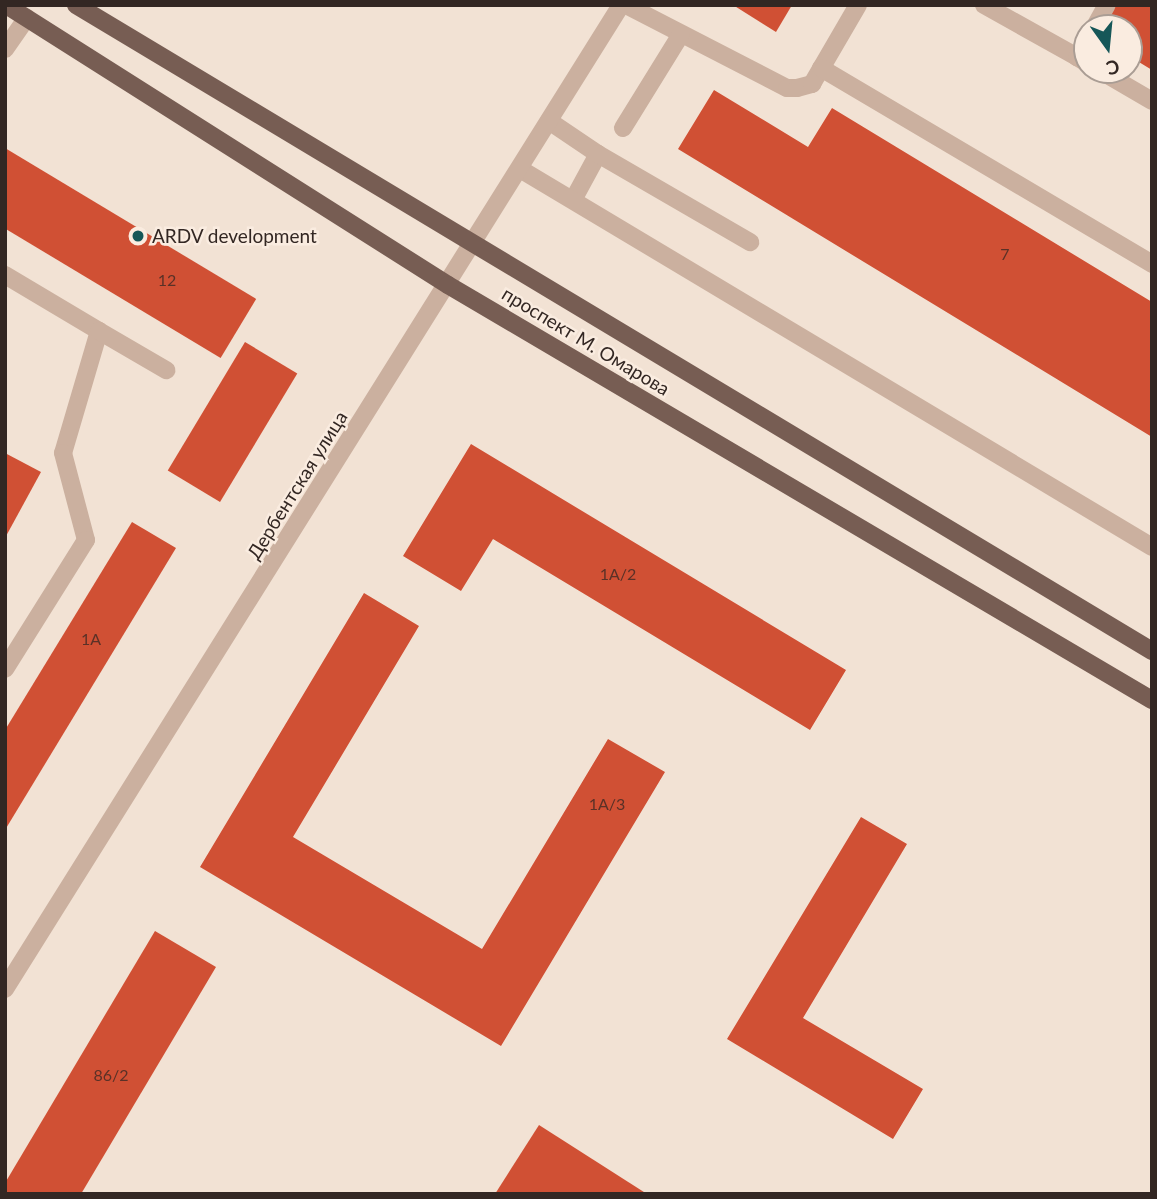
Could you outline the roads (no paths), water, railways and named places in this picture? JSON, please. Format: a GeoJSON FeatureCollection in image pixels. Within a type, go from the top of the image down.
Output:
{"type":"FeatureCollection","features":[{"type":"Feature","properties":{"kind":"main road","name":"проспект М. Омарова"},"geometry":{"type":"LineString","coordinates":[[6,5],[448,285],[1152,700]]}},
{"type":"Feature","properties":{"kind":"main road","name":"проспект М. Омарова"},"geometry":{"type":"LineString","coordinates":[[76,5],[472,246],[1152,651]]}},
{"type":"Feature","properties":{"kind":"street"},"geometry":{"type":"LineString","coordinates":[[624,5],[787,88],[812,83],[858,5]]}},
{"type":"Feature","properties":{"kind":"street","name":"Дербентская улица"},"geometry":{"type":"LineString","coordinates":[[6,986],[624,5]]}},
{"type":"Feature","properties":{"kind":"street"},"geometry":{"type":"LineString","coordinates":[[984,5],[1073,55]]}},
{"type":"Feature","properties":{"kind":"street"},"geometry":{"type":"LineString","coordinates":[[5,49],[27,18]]}},
{"type":"Feature","properties":{"kind":"street"},"geometry":{"type":"LineString","coordinates":[[623,128],[681,34]]}},
{"type":"Feature","properties":{"kind":"street"},"geometry":{"type":"LineString","coordinates":[[821,68],[1152,264]]}},
{"type":"Feature","properties":{"kind":"street"},"geometry":{"type":"LineString","coordinates":[[1123,84],[1152,101]]}},
{"type":"Feature","properties":{"kind":"street"},"geometry":{"type":"LineString","coordinates":[[549,121],[598,154],[750,242]]}},
{"type":"Feature","properties":{"kind":"street"},"geometry":{"type":"LineString","coordinates":[[573,200],[598,154]]}},
{"type":"Feature","properties":{"kind":"street"},"geometry":{"type":"LineString","coordinates":[[520,169],[1152,547]]}},
{"type":"Feature","properties":{"kind":"street"},"geometry":{"type":"LineString","coordinates":[[5,275],[166,370]]}},
{"type":"Feature","properties":{"kind":"street"},"geometry":{"type":"LineString","coordinates":[[5,669],[86,540],[63,453],[99,331]]}},
{"type":"Feature","properties":{"kind":"place","name":"ARDV development"},"geometry":{"type":"Point","coordinates":[138,236]}}]}
